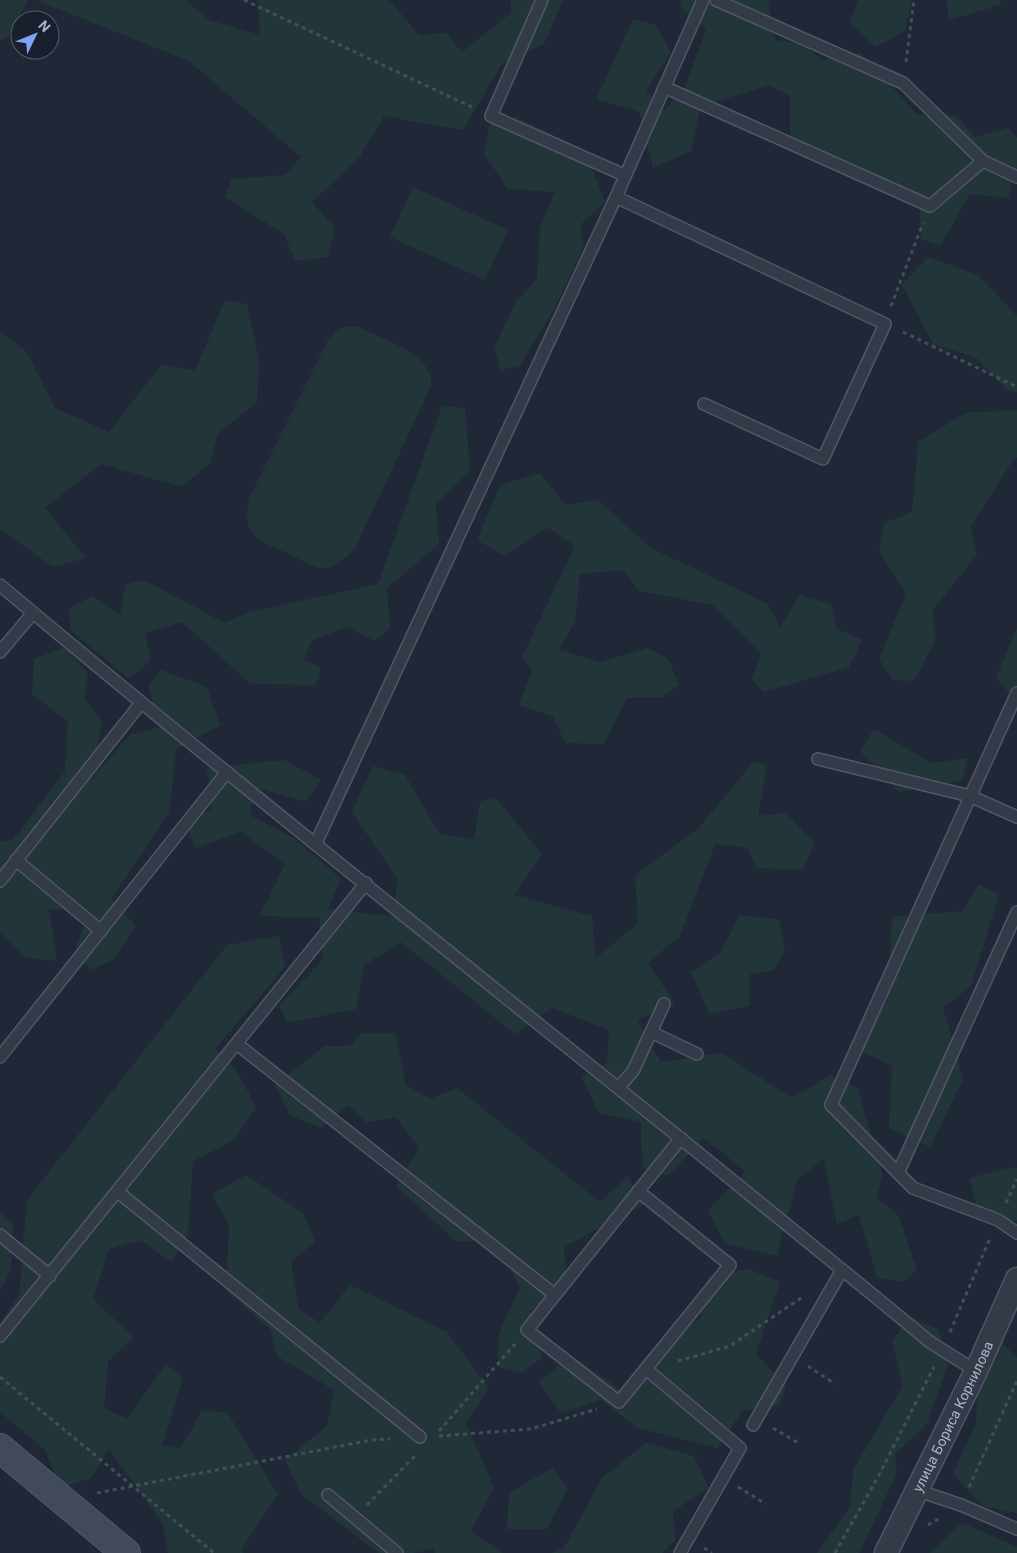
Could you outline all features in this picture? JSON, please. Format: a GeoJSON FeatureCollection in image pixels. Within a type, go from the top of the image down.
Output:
{"type":"FeatureCollection","features":[{"type":"Feature","properties":{"kind":"street","name":"улица Бориса Корнилова"},"geometry":{"type":"LineString","coordinates":[[886,1553],[919,1491],[1017,1279]]}},
{"type":"Feature","properties":{"kind":"street"},"geometry":{"type":"LineString","coordinates":[[0,1448],[126,1553]]}},
{"type":"Feature","properties":{"kind":"lane"},"geometry":{"type":"LineString","coordinates":[[542,0],[491,116],[624,175]]}},
{"type":"Feature","properties":{"kind":"lane"},"geometry":{"type":"LineString","coordinates":[[316,843],[616,197],[624,175],[703,0]]}},
{"type":"Feature","properties":{"kind":"lane"},"geometry":{"type":"LineString","coordinates":[[716,0],[903,83],[983,161],[1017,177]]}},
{"type":"Feature","properties":{"kind":"lane"},"geometry":{"type":"LineString","coordinates":[[664,87],[930,206],[983,161]]}},
{"type":"Feature","properties":{"kind":"lane"},"geometry":{"type":"LineString","coordinates":[[616,197],[885,324],[822,459],[704,404]]}},
{"type":"Feature","properties":{"kind":"lane"},"geometry":{"type":"LineString","coordinates":[[0,585],[141,702],[619,1087],[930,1342],[976,1370]]}},
{"type":"Feature","properties":{"kind":"lane"},"geometry":{"type":"LineString","coordinates":[[0,652],[33,612]]}},
{"type":"Feature","properties":{"kind":"lane"},"geometry":{"type":"LineString","coordinates":[[1017,693],[831,1105],[913,1188],[998,1220],[1017,1233]]}},
{"type":"Feature","properties":{"kind":"lane"},"geometry":{"type":"LineString","coordinates":[[0,881],[141,702]]}},
{"type":"Feature","properties":{"kind":"lane"},"geometry":{"type":"LineString","coordinates":[[818,760],[970,796],[1017,817]]}},
{"type":"Feature","properties":{"kind":"lane"},"geometry":{"type":"LineString","coordinates":[[0,1057],[227,772]]}},
{"type":"Feature","properties":{"kind":"lane"},"geometry":{"type":"LineString","coordinates":[[16,860],[101,931]]}},
{"type":"Feature","properties":{"kind":"lane"},"geometry":{"type":"LineString","coordinates":[[0,1336],[366,883]]}},
{"type":"Feature","properties":{"kind":"lane"},"geometry":{"type":"LineString","coordinates":[[898,1173],[1017,912]]}},
{"type":"Feature","properties":{"kind":"lane"},"geometry":{"type":"LineString","coordinates":[[619,1087],[633,1071],[664,1004]]}},
{"type":"Feature","properties":{"kind":"lane"},"geometry":{"type":"LineString","coordinates":[[651,1032],[697,1054]]}},
{"type":"Feature","properties":{"kind":"lane"},"geometry":{"type":"LineString","coordinates":[[237,1044],[555,1295]]}},
{"type":"Feature","properties":{"kind":"lane"},"geometry":{"type":"LineString","coordinates":[[638,1192],[730,1265],[619,1402],[527,1330],[681,1138]]}},
{"type":"Feature","properties":{"kind":"lane"},"geometry":{"type":"LineString","coordinates":[[118,1192],[420,1437]]}},
{"type":"Feature","properties":{"kind":"lane"},"geometry":{"type":"LineString","coordinates":[[0,1235],[50,1276]]}},
{"type":"Feature","properties":{"kind":"lane"},"geometry":{"type":"LineString","coordinates":[[755,1422],[842,1270]]}},
{"type":"Feature","properties":{"kind":"lane"},"geometry":{"type":"LineString","coordinates":[[646,1369],[740,1448],[680,1553]]}},
{"type":"Feature","properties":{"kind":"lane"},"geometry":{"type":"LineString","coordinates":[[919,1491],[961,1505],[1017,1529]]}},
{"type":"Feature","properties":{"kind":"lane"},"geometry":{"type":"LineString","coordinates":[[328,1495],[397,1553]]}},
{"type":"Feature","properties":{"kind":"path"},"geometry":{"type":"LineString","coordinates":[[244,0],[491,116]]}},
{"type":"Feature","properties":{"kind":"path"},"geometry":{"type":"LineString","coordinates":[[903,83],[914,0]]}},
{"type":"Feature","properties":{"kind":"path"},"geometry":{"type":"LineString","coordinates":[[930,206],[885,324],[1017,387]]}},
{"type":"Feature","properties":{"kind":"path"},"geometry":{"type":"LineString","coordinates":[[835,1553],[879,1475],[943,1350],[1017,1179]]}},
{"type":"Feature","properties":{"kind":"path"},"geometry":{"type":"LineString","coordinates":[[646,1369],[730,1346],[842,1270]]}},
{"type":"Feature","properties":{"kind":"path"},"geometry":{"type":"LineString","coordinates":[[355,1518],[435,1436],[527,1330]]}},
{"type":"Feature","properties":{"kind":"path"},"geometry":{"type":"LineString","coordinates":[[793,1355],[834,1384]]}},
{"type":"Feature","properties":{"kind":"path"},"geometry":{"type":"LineString","coordinates":[[0,1377],[214,1553]]}},
{"type":"Feature","properties":{"kind":"path"},"geometry":{"type":"LineString","coordinates":[[924,1532],[928,1525],[961,1505],[1017,1381]]}},
{"type":"Feature","properties":{"kind":"path"},"geometry":{"type":"LineString","coordinates":[[131,1486],[372,1440],[531,1429],[619,1402]]}},
{"type":"Feature","properties":{"kind":"path"},"geometry":{"type":"LineString","coordinates":[[755,1422],[800,1444]]}},
{"type":"Feature","properties":{"kind":"path"},"geometry":{"type":"LineString","coordinates":[[723,1478],[766,1504]]}},
{"type":"Feature","properties":{"kind":"green space"},"geometry":{"type":"Polygon","coordinates":[[[0,0],[28,0],[22,10],[10,10],[10,32],[0,41],[0,0]]]}},
{"type":"Feature","properties":{"kind":"green space"},"geometry":{"type":"Polygon","coordinates":[[[36,0],[185,0],[209,20],[260,35],[258,1],[256,0],[386,0],[390,1],[419,35],[446,33],[462,52],[511,13],[511,0],[563,0],[544,44],[501,65],[463,130],[384,116],[359,158],[312,202],[335,228],[328,257],[295,261],[284,234],[225,197],[232,179],[285,175],[301,157],[189,61],[36,0]]]}},
{"type":"Feature","properties":{"kind":"green space"},"geometry":{"type":"Polygon","coordinates":[[[679,0],[768,0],[775,40],[801,44],[823,60],[861,53],[917,114],[956,116],[975,137],[1008,128],[1017,138],[1017,178],[1012,183],[1008,198],[970,194],[940,246],[921,239],[919,195],[854,181],[790,139],[790,96],[769,85],[700,107],[691,151],[653,168],[639,111],[596,100],[633,19],[656,25],[671,52],[646,91],[664,110],[685,87],[706,29],[682,9],[679,0]]]}},
{"type":"Feature","properties":{"kind":"green space"},"geometry":{"type":"Polygon","coordinates":[[[858,0],[912,0],[905,31],[876,47],[850,23],[858,0]]]}},
{"type":"Feature","properties":{"kind":"green space"},"geometry":{"type":"Polygon","coordinates":[[[947,0],[1001,0],[1000,5],[949,20],[947,0]]]}},
{"type":"Feature","properties":{"kind":"green space"},"geometry":{"type":"Polygon","coordinates":[[[515,117],[585,150],[605,202],[580,225],[584,245],[556,306],[519,366],[501,370],[494,348],[515,303],[537,279],[540,228],[555,192],[508,189],[484,154],[490,124],[515,117]]]}},
{"type":"Feature","properties":{"kind":"green space"},"geometry":{"type":"Polygon","coordinates":[[[413,187],[508,230],[485,280],[390,237],[413,187]]]}},
{"type":"Feature","properties":{"kind":"green space"},"geometry":{"type":"Polygon","coordinates":[[[928,257],[978,275],[1017,316],[1017,392],[1006,389],[977,358],[933,344],[902,285],[928,257]]]}},
{"type":"Feature","properties":{"kind":"green space"},"geometry":{"type":"Polygon","coordinates":[[[225,300],[247,304],[259,361],[257,402],[218,434],[210,463],[182,487],[101,464],[45,508],[86,558],[53,567],[0,529],[0,332],[26,351],[55,408],[109,432],[162,364],[195,371],[225,300]]]}},
{"type":"Feature","properties":{"kind":"green space"},"geometry":{"type":"Polygon","coordinates":[[[348,326],[358,327],[416,356],[425,365],[430,375],[431,386],[355,548],[335,565],[320,568],[309,565],[292,555],[270,546],[255,536],[247,521],[247,510],[250,496],[328,340],[338,329],[348,326]]]}},
{"type":"Feature","properties":{"kind":"green space"},"geometry":{"type":"Polygon","coordinates":[[[442,406],[465,408],[470,471],[436,504],[439,544],[387,588],[390,628],[375,641],[347,627],[312,640],[304,660],[321,668],[316,685],[251,684],[182,622],[145,633],[151,660],[129,679],[71,630],[69,608],[92,596],[120,615],[125,585],[144,580],[225,623],[249,612],[378,584],[442,406]]]}},
{"type":"Feature","properties":{"kind":"green space"},"geometry":{"type":"Polygon","coordinates":[[[1017,411],[1017,458],[1015,457],[971,526],[977,555],[932,611],[936,639],[914,681],[893,680],[879,659],[906,594],[879,550],[885,523],[912,512],[918,442],[967,412],[1017,411]]]}},
{"type":"Feature","properties":{"kind":"green space"},"geometry":{"type":"Polygon","coordinates":[[[540,473],[566,505],[597,499],[651,548],[768,604],[780,627],[800,595],[831,604],[837,629],[862,640],[849,667],[764,692],[752,680],[761,653],[713,605],[639,591],[624,570],[580,574],[575,621],[559,650],[600,662],[648,648],[669,660],[679,685],[662,697],[627,698],[604,744],[565,743],[553,716],[519,705],[532,670],[522,657],[575,546],[547,527],[505,556],[477,540],[500,485],[540,473]]]}},
{"type":"Feature","properties":{"kind":"green space"},"geometry":{"type":"Polygon","coordinates":[[[1017,628],[1017,701],[996,678],[1017,628]]]}},
{"type":"Feature","properties":{"kind":"green space"},"geometry":{"type":"Polygon","coordinates":[[[65,647],[88,673],[84,699],[102,721],[92,778],[130,735],[161,727],[148,686],[161,670],[207,687],[220,725],[176,749],[169,813],[111,899],[136,926],[113,960],[90,970],[76,947],[91,910],[49,909],[57,961],[26,958],[0,933],[0,842],[13,840],[65,771],[68,722],[32,694],[34,659],[65,647]]]}},
{"type":"Feature","properties":{"kind":"green space"},"geometry":{"type":"Polygon","coordinates":[[[874,729],[931,763],[968,758],[962,781],[899,792],[860,751],[874,729]]]}},
{"type":"Feature","properties":{"kind":"green space"},"geometry":{"type":"Polygon","coordinates":[[[284,760],[321,780],[305,802],[255,787],[250,815],[294,838],[341,879],[328,909],[392,916],[398,880],[352,812],[373,766],[405,775],[440,834],[474,839],[480,802],[495,797],[542,854],[514,895],[592,916],[596,958],[638,923],[635,875],[698,829],[754,761],[767,766],[758,816],[786,813],[815,844],[802,870],[756,868],[748,848],[715,844],[680,936],[648,963],[675,1004],[637,1020],[661,1062],[722,1053],[792,1098],[830,1075],[857,1087],[883,1175],[876,1197],[898,1215],[917,1270],[903,1282],[877,1277],[859,1215],[837,1224],[824,1159],[797,1179],[777,1256],[724,1243],[708,1210],[746,1172],[704,1138],[667,1177],[642,1167],[641,1122],[599,1113],[581,1076],[607,1063],[609,1030],[552,1008],[515,1034],[401,942],[364,965],[356,1009],[287,1023],[279,1006],[323,959],[319,918],[260,916],[285,864],[241,832],[195,848],[184,816],[212,811],[207,768],[284,760]]]}},
{"type":"Feature","properties":{"kind":"green space"},"geometry":{"type":"Polygon","coordinates":[[[979,884],[999,895],[971,986],[943,1008],[963,1079],[930,1147],[889,1128],[892,1066],[849,1045],[887,1002],[892,917],[962,911],[979,884]]]}},
{"type":"Feature","properties":{"kind":"green space"},"geometry":{"type":"Polygon","coordinates":[[[740,915],[779,920],[785,950],[774,970],[750,974],[749,1006],[709,1014],[691,972],[720,953],[740,915]]]}},
{"type":"Feature","properties":{"kind":"green space"},"geometry":{"type":"Polygon","coordinates":[[[279,936],[285,967],[215,1049],[237,1071],[256,1107],[234,1140],[193,1161],[188,1235],[171,1262],[141,1240],[109,1249],[93,1299],[134,1338],[108,1361],[104,1408],[127,1419],[166,1364],[183,1379],[162,1445],[180,1449],[202,1411],[227,1412],[278,1494],[241,1550],[244,1553],[168,1553],[163,1524],[109,1449],[91,1478],[60,1488],[46,1451],[0,1412],[0,1322],[19,1296],[27,1200],[227,945],[279,936]]]}},
{"type":"Feature","properties":{"kind":"green space"},"geometry":{"type":"Polygon","coordinates":[[[361,1033],[395,1033],[406,1085],[430,1099],[457,1088],[600,1202],[628,1176],[643,1205],[564,1247],[567,1289],[531,1311],[542,1358],[521,1373],[498,1367],[499,1333],[520,1288],[495,1239],[457,1242],[396,1187],[419,1148],[396,1117],[366,1122],[349,1105],[321,1128],[291,1116],[275,1085],[325,1046],[350,1046],[361,1033]]]}},
{"type":"Feature","properties":{"kind":"green space"},"geometry":{"type":"Polygon","coordinates":[[[1015,1167],[1017,1169],[1017,1220],[1008,1224],[978,1211],[969,1178],[1015,1167]]]}},
{"type":"Feature","properties":{"kind":"green space"},"geometry":{"type":"Polygon","coordinates":[[[246,1175],[303,1213],[315,1242],[291,1261],[298,1308],[320,1323],[350,1285],[447,1332],[489,1388],[466,1423],[494,1488],[471,1531],[503,1553],[435,1553],[434,1548],[414,1553],[379,1553],[301,1494],[285,1460],[327,1426],[334,1390],[277,1356],[270,1329],[226,1291],[229,1225],[212,1194],[246,1175]]]}},
{"type":"Feature","properties":{"kind":"green space"},"geometry":{"type":"Polygon","coordinates":[[[0,1212],[13,1224],[11,1269],[0,1292],[0,1212]]]}},
{"type":"Feature","properties":{"kind":"green space"},"geometry":{"type":"Polygon","coordinates":[[[748,1269],[780,1282],[756,1354],[786,1386],[779,1406],[743,1410],[717,1448],[638,1428],[601,1400],[561,1413],[539,1382],[571,1355],[619,1389],[652,1349],[701,1318],[708,1276],[748,1269]]]}},
{"type":"Feature","properties":{"kind":"green space"},"geometry":{"type":"Polygon","coordinates":[[[910,1317],[938,1329],[949,1361],[927,1424],[895,1454],[897,1473],[859,1553],[817,1553],[850,1507],[853,1470],[903,1386],[892,1341],[910,1317]]]}},
{"type":"Feature","properties":{"kind":"green space"},"geometry":{"type":"Polygon","coordinates":[[[1002,1343],[1017,1358],[1017,1513],[983,1506],[953,1474],[976,1423],[979,1350],[1002,1343]]]}},
{"type":"Feature","properties":{"kind":"green space"},"geometry":{"type":"Polygon","coordinates":[[[646,1443],[694,1456],[709,1488],[673,1511],[675,1540],[662,1553],[552,1553],[564,1548],[602,1478],[646,1443]]]}},
{"type":"Feature","properties":{"kind":"green space"},"geometry":{"type":"Polygon","coordinates":[[[552,1468],[568,1488],[547,1529],[507,1529],[509,1493],[552,1468]]]}},
{"type":"Feature","properties":{"kind":"green space"},"geometry":{"type":"Polygon","coordinates":[[[962,1523],[1017,1547],[1017,1553],[930,1553],[962,1523]]]}}]}
